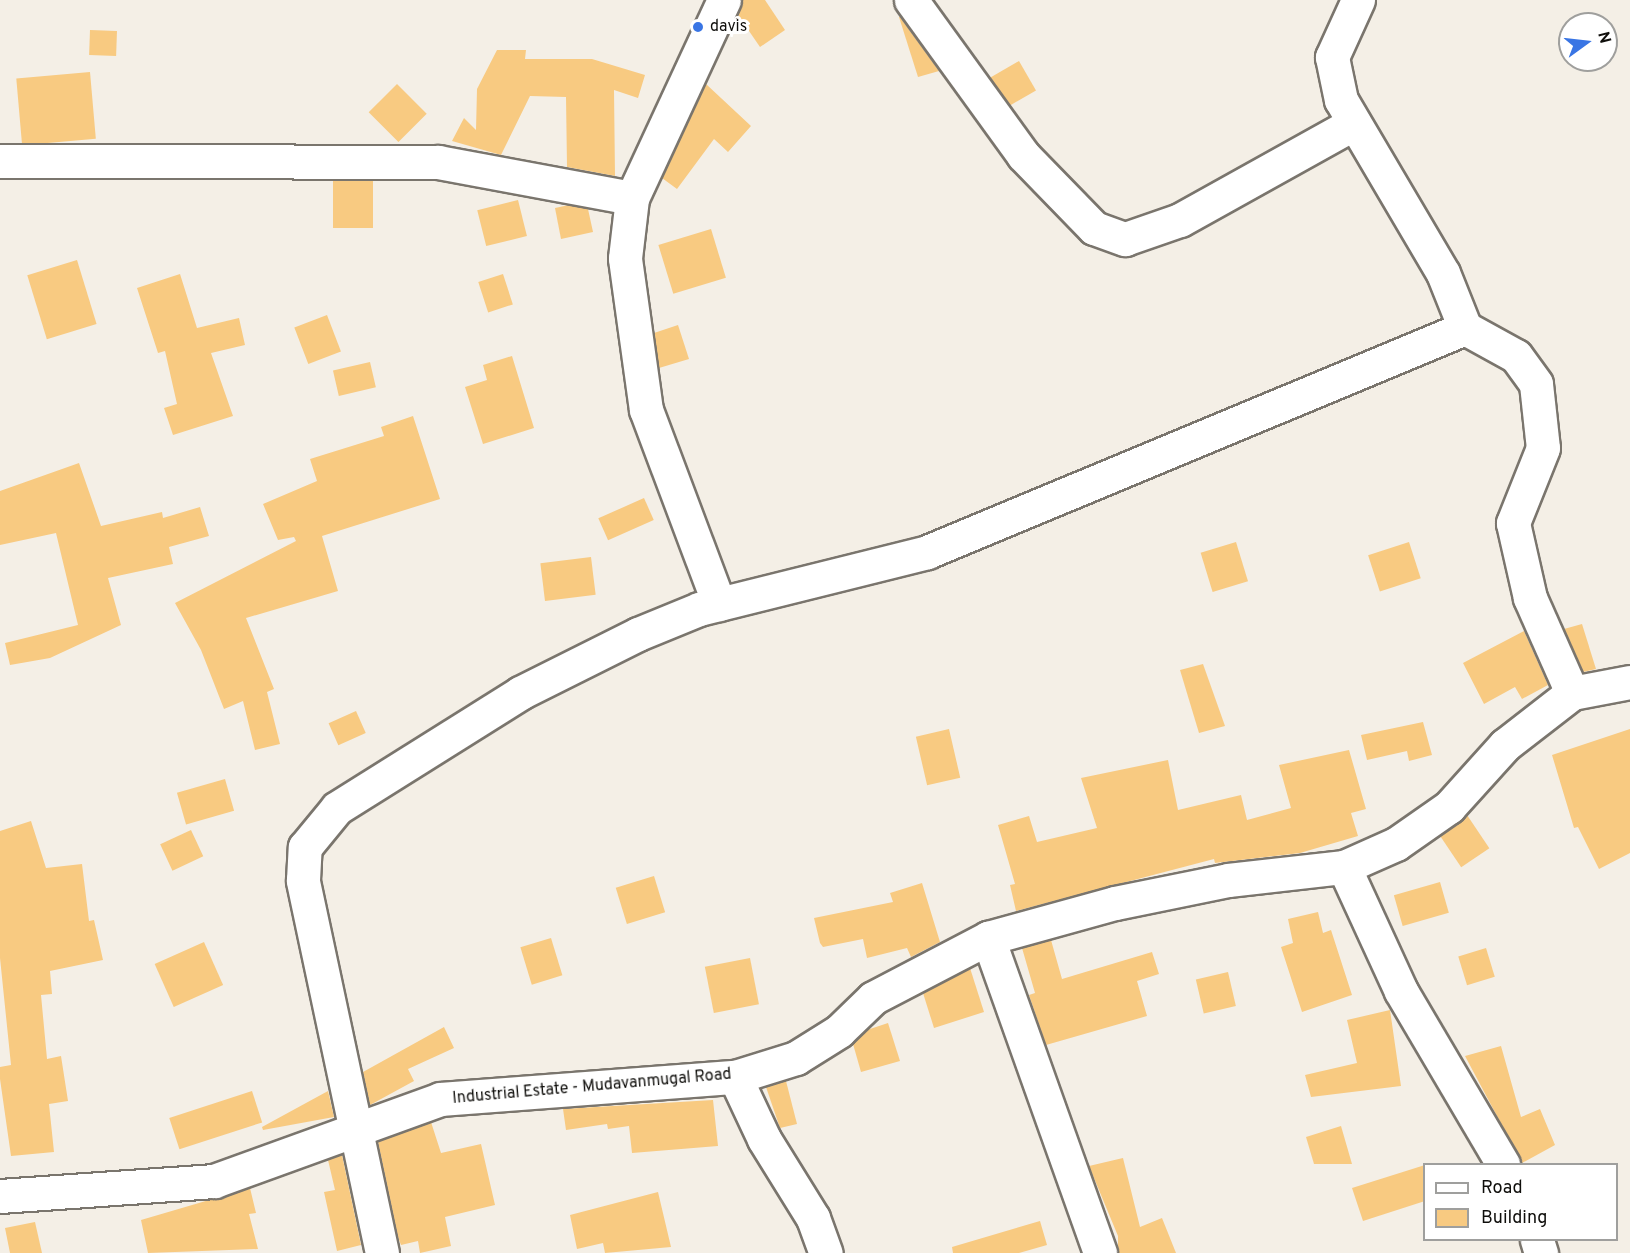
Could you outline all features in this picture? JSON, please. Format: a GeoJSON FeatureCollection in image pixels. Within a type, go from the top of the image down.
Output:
{"type":"FeatureCollection","features":[{"type":"Feature","properties":{"kind":"street"},"geometry":{"type":"LineString","coordinates":[[719,604],[646,410],[625,258],[632,198],[724,0]]}},
{"type":"Feature","properties":{"kind":"street"},"geometry":{"type":"LineString","coordinates":[[911,0],[1023,155],[1094,228],[1125,239],[1180,220],[1354,123]]}},
{"type":"Feature","properties":{"kind":"street"},"geometry":{"type":"LineString","coordinates":[[1358,0],[1332,57],[1333,80],[1354,123],[1443,273],[1465,328],[1516,356],[1536,384],[1543,448],[1513,523],[1530,598],[1572,693]]}},
{"type":"Feature","properties":{"kind":"street"},"geometry":{"type":"LineString","coordinates":[[0,161],[438,162],[632,198]]}},
{"type":"Feature","properties":{"kind":"street"},"geometry":{"type":"LineString","coordinates":[[382,1253],[358,1126],[303,880],[305,847],[337,808],[520,693],[639,634],[719,604],[927,552],[1465,328]]}},
{"type":"Feature","properties":{"kind":"street","name":"Industrial Estate - Mudavanmugal Road"},"geometry":{"type":"LineString","coordinates":[[0,1196],[214,1181],[358,1126],[440,1099],[735,1077],[796,1058],[839,1031],[873,998],[988,938],[1115,903],[1194,887],[1344,867],[1396,844],[1449,807],[1505,745],[1572,693],[1630,682]]}},
{"type":"Feature","properties":{"kind":"street"},"geometry":{"type":"LineString","coordinates":[[1344,867],[1401,991],[1502,1163]]}},
{"type":"Feature","properties":{"kind":"street"},"geometry":{"type":"LineString","coordinates":[[988,938],[1100,1253]]}},
{"type":"Feature","properties":{"kind":"street"},"geometry":{"type":"LineString","coordinates":[[735,1077],[764,1139],[813,1218],[825,1253]]}},
{"type":"Feature","properties":{"kind":"building"},"geometry":{"type":"Polygon","coordinates":[[[742,0],[765,0],[785,30],[760,47],[738,15],[742,0]]]}},
{"type":"Feature","properties":{"kind":"building"},"geometry":{"type":"Polygon","coordinates":[[[900,17],[939,71],[918,77],[900,17]]]}},
{"type":"Feature","properties":{"kind":"building"},"geometry":{"type":"Polygon","coordinates":[[[90,30],[117,31],[116,56],[89,55],[90,30]]]}},
{"type":"Feature","properties":{"kind":"building"},"geometry":{"type":"Polygon","coordinates":[[[497,50],[526,50],[525,59],[592,59],[645,75],[638,98],[614,90],[615,176],[567,167],[566,97],[530,96],[501,155],[452,141],[464,118],[476,130],[477,89],[497,50]]]}},
{"type":"Feature","properties":{"kind":"building"},"geometry":{"type":"Polygon","coordinates":[[[1019,61],[1036,90],[1007,107],[990,78],[1019,61]]]}},
{"type":"Feature","properties":{"kind":"building"},"geometry":{"type":"Polygon","coordinates":[[[90,72],[96,139],[22,145],[16,78],[90,72]]]}},
{"type":"Feature","properties":{"kind":"building"},"geometry":{"type":"Polygon","coordinates":[[[397,84],[427,114],[398,142],[369,112],[397,84]]]}},
{"type":"Feature","properties":{"kind":"building"},"geometry":{"type":"Polygon","coordinates":[[[706,84],[751,126],[728,152],[714,139],[677,189],[662,178],[706,84]]]}},
{"type":"Feature","properties":{"kind":"building"},"geometry":{"type":"Polygon","coordinates":[[[333,181],[373,181],[373,228],[333,228],[333,181]]]}},
{"type":"Feature","properties":{"kind":"building"},"geometry":{"type":"Polygon","coordinates":[[[518,200],[527,236],[486,246],[477,210],[518,200]]]}},
{"type":"Feature","properties":{"kind":"building"},"geometry":{"type":"Polygon","coordinates":[[[569,205],[588,209],[593,232],[561,239],[555,208],[569,205]]]}},
{"type":"Feature","properties":{"kind":"building"},"geometry":{"type":"Polygon","coordinates":[[[711,229],[726,278],[673,294],[658,245],[711,229]]]}},
{"type":"Feature","properties":{"kind":"building"},"geometry":{"type":"Polygon","coordinates":[[[77,260],[97,324],[47,339],[27,275],[77,260]]]}},
{"type":"Feature","properties":{"kind":"building"},"geometry":{"type":"Polygon","coordinates":[[[180,274],[197,328],[239,318],[245,345],[211,353],[233,416],[173,435],[164,408],[177,404],[165,351],[158,353],[137,288],[180,274]]]}},
{"type":"Feature","properties":{"kind":"building"},"geometry":{"type":"Polygon","coordinates":[[[503,274],[513,304],[488,312],[478,282],[503,274]]]}},
{"type":"Feature","properties":{"kind":"building"},"geometry":{"type":"Polygon","coordinates":[[[327,315],[341,351],[308,364],[294,328],[327,315]]]}},
{"type":"Feature","properties":{"kind":"building"},"geometry":{"type":"Polygon","coordinates":[[[678,325],[689,359],[659,368],[654,333],[678,325]]]}},
{"type":"Feature","properties":{"kind":"building"},"geometry":{"type":"Polygon","coordinates":[[[512,356],[534,428],[483,444],[465,387],[487,380],[483,365],[512,356]]]}},
{"type":"Feature","properties":{"kind":"building"},"geometry":{"type":"Polygon","coordinates":[[[370,362],[376,387],[339,396],[333,371],[370,362]]]}},
{"type":"Feature","properties":{"kind":"building"},"geometry":{"type":"Polygon","coordinates":[[[413,416],[440,499],[322,536],[338,591],[246,618],[274,689],[267,692],[280,744],[255,750],[243,701],[224,709],[201,650],[175,603],[296,541],[294,537],[278,540],[263,504],[317,481],[310,459],[384,436],[381,427],[413,416]]]}},
{"type":"Feature","properties":{"kind":"building"},"geometry":{"type":"Polygon","coordinates":[[[79,463],[101,526],[162,512],[163,518],[200,507],[209,536],[169,547],[173,564],[108,578],[121,625],[50,658],[10,665],[5,643],[78,625],[56,533],[0,545],[0,491],[79,463]]]}},
{"type":"Feature","properties":{"kind":"building"},"geometry":{"type":"Polygon","coordinates":[[[644,498],[654,520],[608,540],[598,518],[644,498]]]}},
{"type":"Feature","properties":{"kind":"building"},"geometry":{"type":"Polygon","coordinates":[[[1236,542],[1248,581],[1213,592],[1201,553],[1236,542]]]}},
{"type":"Feature","properties":{"kind":"building"},"geometry":{"type":"Polygon","coordinates":[[[1409,542],[1421,578],[1380,591],[1368,555],[1409,542]]]}},
{"type":"Feature","properties":{"kind":"building"},"geometry":{"type":"Polygon","coordinates":[[[591,557],[596,595],[545,601],[540,563],[591,557]]]}},
{"type":"Feature","properties":{"kind":"building"},"geometry":{"type":"Polygon","coordinates":[[[1582,624],[1596,669],[1583,672],[1564,629],[1582,624]]]}},
{"type":"Feature","properties":{"kind":"building"},"geometry":{"type":"Polygon","coordinates":[[[1524,631],[1548,685],[1522,699],[1515,687],[1484,704],[1463,663],[1524,631]]]}},
{"type":"Feature","properties":{"kind":"building"},"geometry":{"type":"Polygon","coordinates":[[[1203,664],[1225,726],[1199,733],[1180,670],[1203,664]]]}},
{"type":"Feature","properties":{"kind":"building"},"geometry":{"type":"Polygon","coordinates":[[[356,711],[366,733],[338,745],[329,723],[356,711]]]}},
{"type":"Feature","properties":{"kind":"building"},"geometry":{"type":"Polygon","coordinates":[[[1423,722],[1432,755],[1409,761],[1407,751],[1367,760],[1361,735],[1423,722]]]}},
{"type":"Feature","properties":{"kind":"building"},"geometry":{"type":"Polygon","coordinates":[[[949,729],[960,778],[927,785],[916,737],[949,729]]]}},
{"type":"Feature","properties":{"kind":"building"},"geometry":{"type":"Polygon","coordinates":[[[1630,729],[1630,853],[1599,869],[1578,827],[1574,828],[1552,755],[1630,729]]]}},
{"type":"Feature","properties":{"kind":"building"},"geometry":{"type":"Polygon","coordinates":[[[1349,750],[1366,809],[1351,813],[1358,836],[1300,853],[1215,863],[1214,859],[1016,911],[1010,885],[1015,884],[998,825],[1029,816],[1037,842],[1097,828],[1081,778],[1168,760],[1178,810],[1241,795],[1247,820],[1291,808],[1279,765],[1349,750]]]}},
{"type":"Feature","properties":{"kind":"building"},"geometry":{"type":"Polygon","coordinates":[[[225,779],[234,811],[186,825],[177,793],[225,779]]]}},
{"type":"Feature","properties":{"kind":"building"},"geometry":{"type":"Polygon","coordinates":[[[1467,815],[1489,848],[1461,867],[1439,834],[1467,815]]]}},
{"type":"Feature","properties":{"kind":"building"},"geometry":{"type":"Polygon","coordinates":[[[31,821],[46,868],[82,864],[89,921],[94,920],[103,960],[50,971],[52,994],[41,995],[47,1059],[61,1056],[68,1101],[49,1104],[54,1152],[11,1156],[0,1079],[0,1067],[11,1065],[0,958],[0,831],[31,821]]]}},
{"type":"Feature","properties":{"kind":"building"},"geometry":{"type":"Polygon","coordinates":[[[191,830],[203,856],[172,871],[160,844],[191,830]]]}},
{"type":"Feature","properties":{"kind":"building"},"geometry":{"type":"Polygon","coordinates":[[[654,876],[665,912],[627,924],[616,888],[654,876]]]}},
{"type":"Feature","properties":{"kind":"building"},"geometry":{"type":"Polygon","coordinates":[[[1440,882],[1449,913],[1403,926],[1394,895],[1440,882]]]}},
{"type":"Feature","properties":{"kind":"building"},"geometry":{"type":"Polygon","coordinates":[[[922,883],[940,942],[911,957],[907,948],[867,958],[863,939],[823,947],[820,943],[814,918],[893,902],[890,893],[922,883]]]}},
{"type":"Feature","properties":{"kind":"building"},"geometry":{"type":"Polygon","coordinates":[[[1318,912],[1323,933],[1331,930],[1352,995],[1302,1012],[1281,947],[1293,943],[1288,919],[1318,912]]]}},
{"type":"Feature","properties":{"kind":"building"},"geometry":{"type":"Polygon","coordinates":[[[551,938],[562,975],[532,985],[520,947],[551,938]]]}},
{"type":"Feature","properties":{"kind":"building"},"geometry":{"type":"Polygon","coordinates":[[[1051,940],[1062,979],[1152,952],[1159,974],[1137,981],[1147,1016],[1046,1045],[1029,995],[1035,993],[1022,948],[1051,940]]]}},
{"type":"Feature","properties":{"kind":"building"},"geometry":{"type":"Polygon","coordinates":[[[204,942],[223,985],[174,1007],[155,964],[204,942]]]}},
{"type":"Feature","properties":{"kind":"building"},"geometry":{"type":"Polygon","coordinates":[[[1486,948],[1495,977],[1467,985],[1458,956],[1486,948]]]}},
{"type":"Feature","properties":{"kind":"building"},"geometry":{"type":"Polygon","coordinates":[[[750,958],[759,1004],[714,1013],[705,967],[750,958]]]}},
{"type":"Feature","properties":{"kind":"building"},"geometry":{"type":"Polygon","coordinates":[[[970,968],[984,1012],[934,1028],[923,993],[970,968]]]}},
{"type":"Feature","properties":{"kind":"building"},"geometry":{"type":"Polygon","coordinates":[[[1228,972],[1236,1006],[1204,1014],[1196,979],[1228,972]]]}},
{"type":"Feature","properties":{"kind":"building"},"geometry":{"type":"Polygon","coordinates":[[[1390,1010],[1401,1086],[1311,1097],[1305,1075],[1357,1063],[1347,1020],[1390,1010]]]}},
{"type":"Feature","properties":{"kind":"building"},"geometry":{"type":"Polygon","coordinates":[[[888,1023],[900,1061],[861,1072],[853,1044],[867,1030],[888,1023]]]}},
{"type":"Feature","properties":{"kind":"building"},"geometry":{"type":"Polygon","coordinates":[[[444,1027],[454,1048],[408,1069],[414,1081],[370,1105],[363,1072],[444,1027]]]}},
{"type":"Feature","properties":{"kind":"building"},"geometry":{"type":"Polygon","coordinates":[[[1501,1046],[1521,1117],[1540,1109],[1555,1145],[1522,1163],[1465,1056],[1501,1046]]]}},
{"type":"Feature","properties":{"kind":"building"},"geometry":{"type":"Polygon","coordinates":[[[786,1081],[797,1124],[780,1128],[766,1087],[786,1081]]]}},
{"type":"Feature","properties":{"kind":"building"},"geometry":{"type":"Polygon","coordinates":[[[252,1091],[262,1122],[179,1149],[169,1118],[252,1091]]]}},
{"type":"Feature","properties":{"kind":"building"},"geometry":{"type":"Polygon","coordinates":[[[328,1091],[334,1117],[263,1130],[262,1127],[328,1091]]]}},
{"type":"Feature","properties":{"kind":"building"},"geometry":{"type":"Polygon","coordinates":[[[713,1100],[718,1146],[632,1153],[629,1126],[608,1129],[607,1124],[566,1130],[563,1109],[713,1100]]]}},
{"type":"Feature","properties":{"kind":"building"},"geometry":{"type":"Polygon","coordinates":[[[431,1122],[441,1153],[481,1144],[495,1205],[445,1217],[451,1246],[420,1253],[418,1241],[401,1245],[378,1142],[431,1122]]]}},
{"type":"Feature","properties":{"kind":"building"},"geometry":{"type":"Polygon","coordinates":[[[1341,1126],[1352,1164],[1314,1164],[1306,1137],[1341,1126]]]}},
{"type":"Feature","properties":{"kind":"building"},"geometry":{"type":"Polygon","coordinates":[[[342,1155],[361,1245],[337,1251],[324,1192],[335,1190],[328,1160],[342,1155]]]}},
{"type":"Feature","properties":{"kind":"building"},"geometry":{"type":"Polygon","coordinates":[[[1123,1158],[1140,1227],[1162,1218],[1176,1253],[1118,1253],[1118,1236],[1089,1166],[1123,1158]]]}},
{"type":"Feature","properties":{"kind":"building"},"geometry":{"type":"Polygon","coordinates":[[[1423,1166],[1423,1202],[1363,1221],[1352,1188],[1423,1166]]]}},
{"type":"Feature","properties":{"kind":"building"},"geometry":{"type":"Polygon","coordinates":[[[250,1188],[256,1213],[249,1214],[258,1249],[148,1253],[141,1220],[250,1188]]]}},
{"type":"Feature","properties":{"kind":"building"},"geometry":{"type":"Polygon","coordinates":[[[658,1192],[671,1247],[605,1253],[603,1243],[577,1249],[570,1215],[658,1192]]]}},
{"type":"Feature","properties":{"kind":"building"},"geometry":{"type":"Polygon","coordinates":[[[1040,1221],[1047,1245],[1019,1253],[953,1253],[952,1247],[1040,1221]]]}},
{"type":"Feature","properties":{"kind":"building"},"geometry":{"type":"Polygon","coordinates":[[[35,1222],[42,1253],[10,1253],[5,1228],[35,1222]]]}},
{"type":"Feature","properties":{"kind":"place","name":"davis"},"geometry":{"type":"Point","coordinates":[698,27]}}]}
